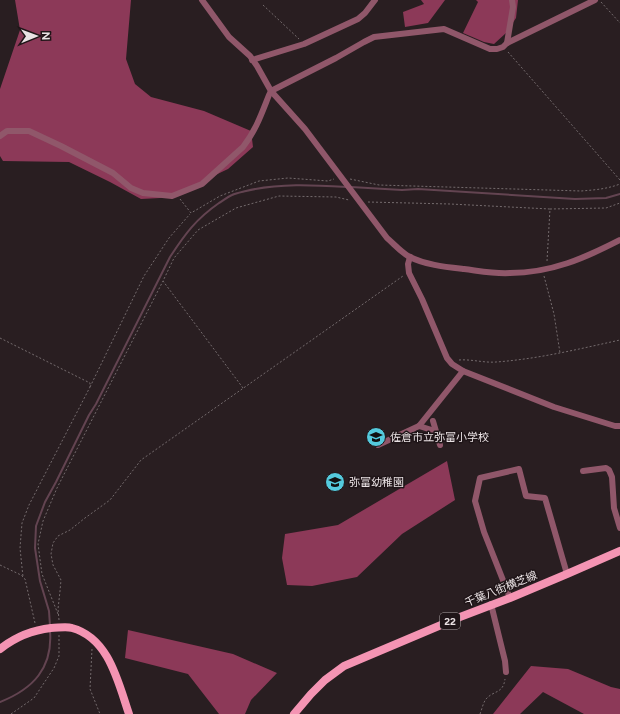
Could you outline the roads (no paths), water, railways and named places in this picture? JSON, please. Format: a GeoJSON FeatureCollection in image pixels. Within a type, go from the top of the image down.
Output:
{"type":"FeatureCollection","features":[{"type":"Feature","properties":{"kind":"main road","name":"千葉八街横芝線"},"geometry":{"type":"LineString","coordinates":[[294,714],[325,680],[344,666],[620,551]]}},
{"type":"Feature","properties":{"kind":"main road"},"geometry":{"type":"LineString","coordinates":[[0,649],[7,643],[43,629],[71,628],[85,633],[104,650],[114,669],[129,714]]}},
{"type":"Feature","properties":{"kind":"street"},"geometry":{"type":"LineString","coordinates":[[202,0],[229,37],[257,66],[271,91],[305,129],[387,238],[396,247],[410,257],[438,266],[494,273],[537,271],[564,265],[590,255],[620,240]]}},
{"type":"Feature","properties":{"kind":"street"},"geometry":{"type":"LineString","coordinates":[[505,45],[513,7],[512,0]]}},
{"type":"Feature","properties":{"kind":"street"},"geometry":{"type":"LineString","coordinates":[[0,136],[7,131],[29,131],[113,173],[131,188],[143,193],[172,196],[202,184],[243,147],[257,126],[271,91],[374,37],[444,29],[490,49],[497,49],[595,0]]}},
{"type":"Feature","properties":{"kind":"street"},"geometry":{"type":"LineString","coordinates":[[252,60],[304,44],[358,19],[365,13],[373,1]]}},
{"type":"Feature","properties":{"kind":"street"},"geometry":{"type":"LineString","coordinates":[[410,257],[408,264],[409,273],[422,299],[447,358],[452,364],[463,371],[554,407],[615,426],[620,426]]}},
{"type":"Feature","properties":{"kind":"street"},"geometry":{"type":"LineString","coordinates":[[378,445],[419,426],[463,371]]}},
{"type":"Feature","properties":{"kind":"street"},"geometry":{"type":"LineString","coordinates":[[433,421],[440,446]]}},
{"type":"Feature","properties":{"kind":"street"},"geometry":{"type":"LineString","coordinates":[[419,426],[435,431]]}},
{"type":"Feature","properties":{"kind":"street"},"geometry":{"type":"LineString","coordinates":[[583,471],[606,468],[609,470],[612,477],[614,508],[620,528]]}},
{"type":"Feature","properties":{"kind":"street"},"geometry":{"type":"LineString","coordinates":[[510,598],[484,532],[475,501],[480,478],[519,469],[526,496],[545,498],[567,574]]}},
{"type":"Feature","properties":{"kind":"street"},"geometry":{"type":"LineString","coordinates":[[491,604],[505,661],[506,672]]}},
{"type":"Feature","properties":{"kind":"waterway"},"geometry":{"type":"LineString","coordinates":[[50,626],[49,611],[40,581],[35,548],[36,526],[45,502],[175,249],[186,234],[204,215],[219,203],[235,194],[258,188],[283,186],[309,185],[347,187]]}},
{"type":"Feature","properties":{"kind":"waterway"},"geometry":{"type":"LineString","coordinates":[[351,187],[402,190],[418,189],[575,199],[606,198],[620,194]]}},
{"type":"Feature","properties":{"kind":"waterway"},"geometry":{"type":"LineString","coordinates":[[0,702],[22,691],[38,676],[48,656],[50,631]]}},
{"type":"Feature","properties":{"kind":"place","name":"佐倉市立弥富小学校"},"geometry":{"type":"Point","coordinates":[376,437]}},
{"type":"Feature","properties":{"kind":"place","name":"弥富幼稚園"},"geometry":{"type":"Point","coordinates":[335,482]}}]}
